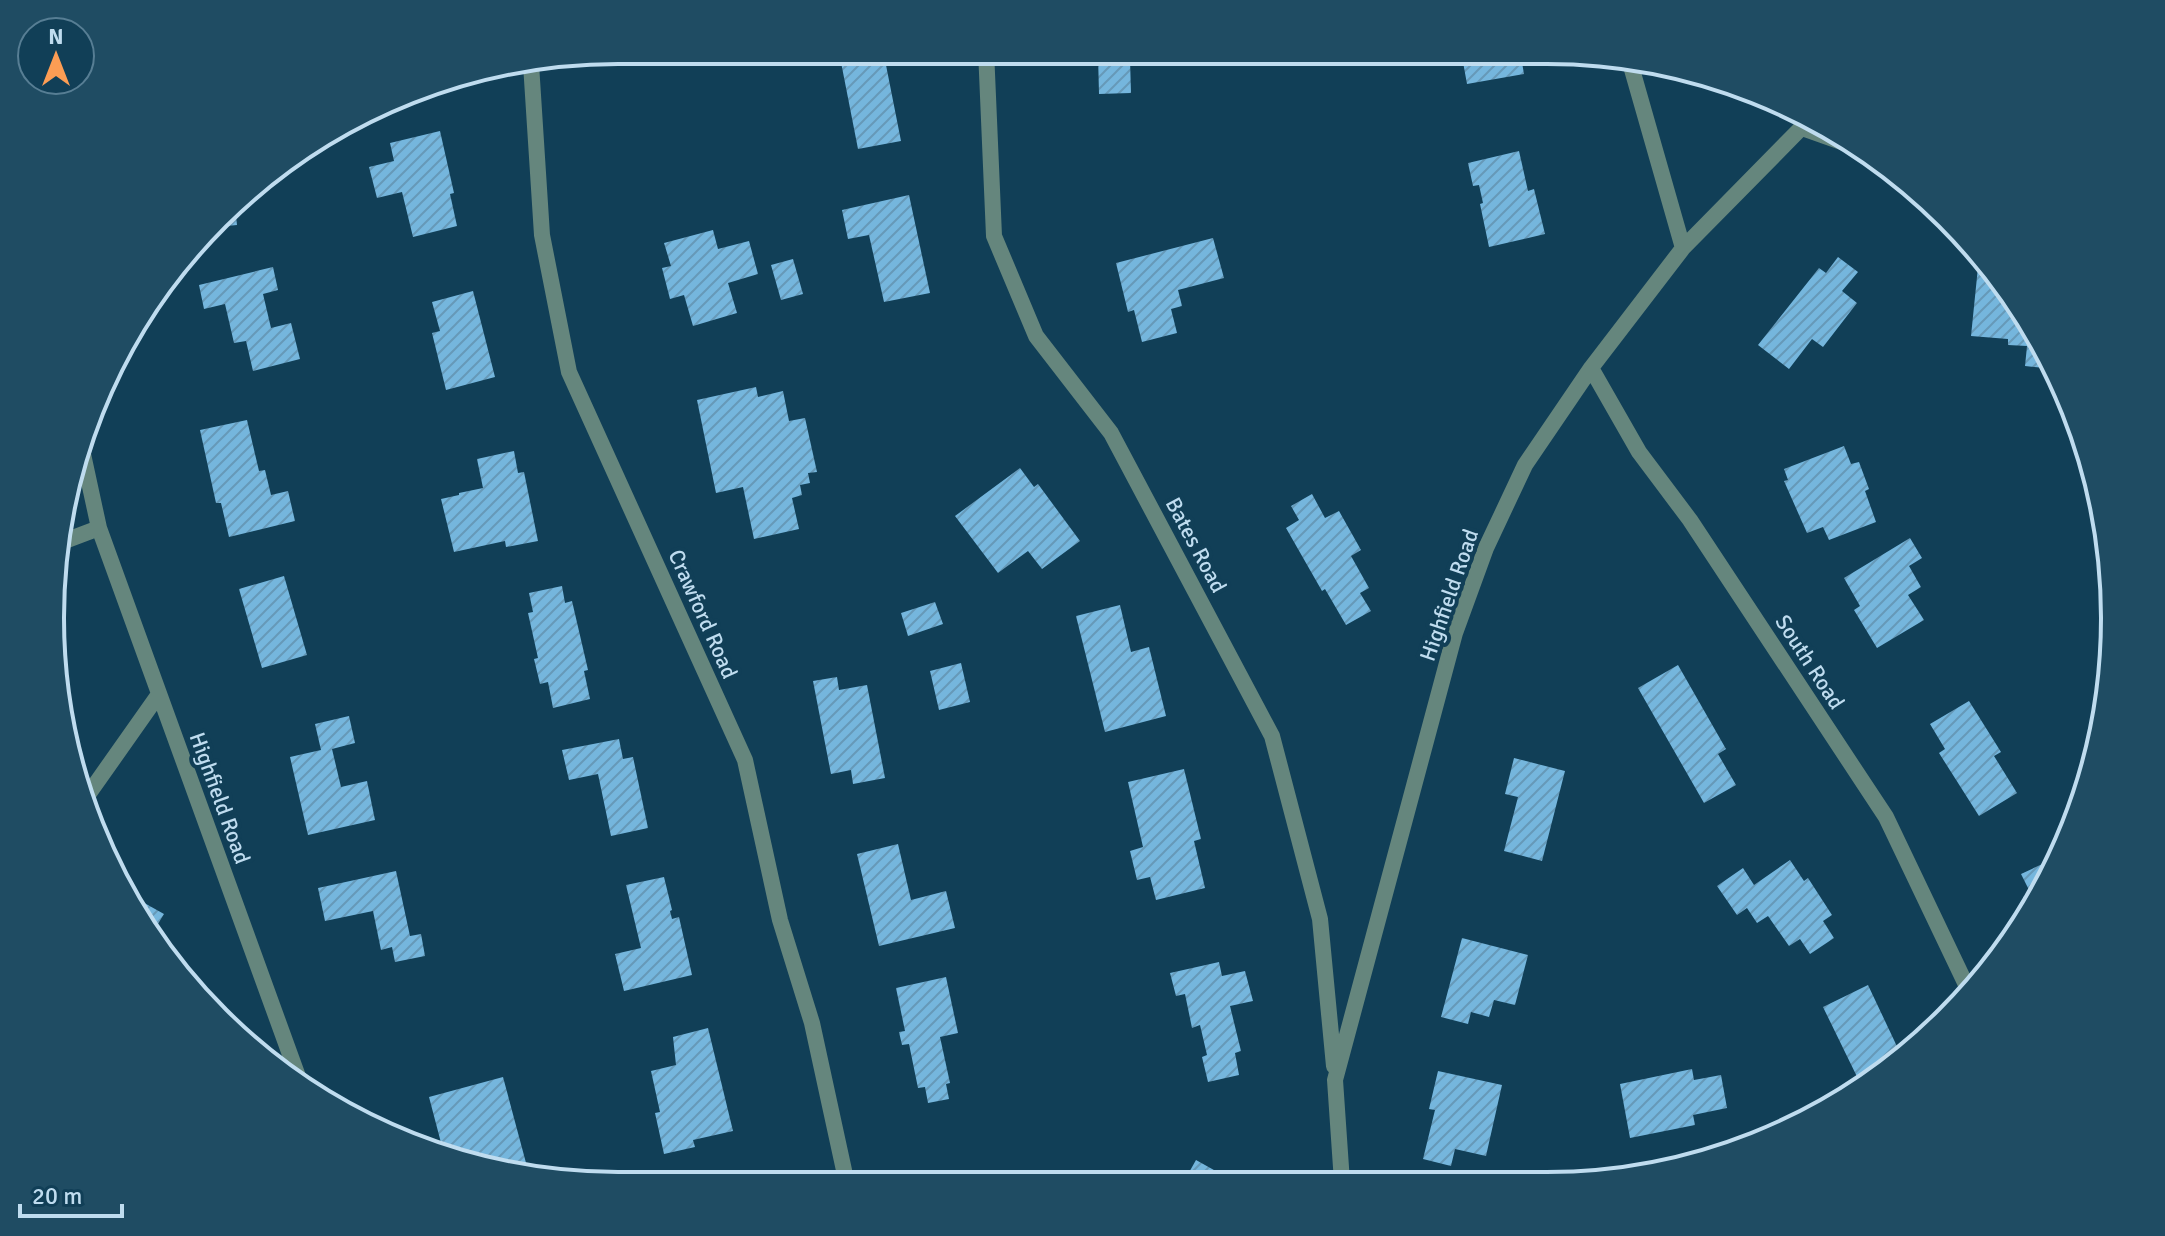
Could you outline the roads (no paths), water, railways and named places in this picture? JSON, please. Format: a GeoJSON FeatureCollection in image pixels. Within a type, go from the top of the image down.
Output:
{"type":"FeatureCollection","features":[{"type":"Feature","properties":{"kind":"street","name":"Bates Road"},"geometry":{"type":"LineString","coordinates":[[987,64],[994,236],[1036,336],[1111,433],[1272,736],[1320,919],[1335,1080]]}},
{"type":"Feature","properties":{"kind":"street","name":"Crawford Road"},"geometry":{"type":"LineString","coordinates":[[531,71],[542,235],[569,372],[745,760],[780,920],[812,1023],[844,1172]]}},
{"type":"Feature","properties":{"kind":"street"},"geometry":{"type":"LineString","coordinates":[[1632,71],[1683,248]]}},
{"type":"Feature","properties":{"kind":"street","name":"Highfield Road"},"geometry":{"type":"LineString","coordinates":[[1341,1172],[1335,1080],[1455,633],[1486,548],[1525,465],[1591,368],[1683,248],[1802,127]]}},
{"type":"Feature","properties":{"kind":"street","name":"South Road"},"geometry":{"type":"LineString","coordinates":[[1591,368],[1639,452],[1690,520],[1886,817],[1965,982]]}},
{"type":"Feature","properties":{"kind":"street","name":"Highfield Road"},"geometry":{"type":"LineString","coordinates":[[86,466],[99,528],[295,1068]]}},
{"type":"Feature","properties":{"kind":"street"},"geometry":{"type":"LineString","coordinates":[[70,539],[99,528]]}},
{"type":"Feature","properties":{"kind":"street"},"geometry":{"type":"LineString","coordinates":[[91,790],[159,694]]}}]}
